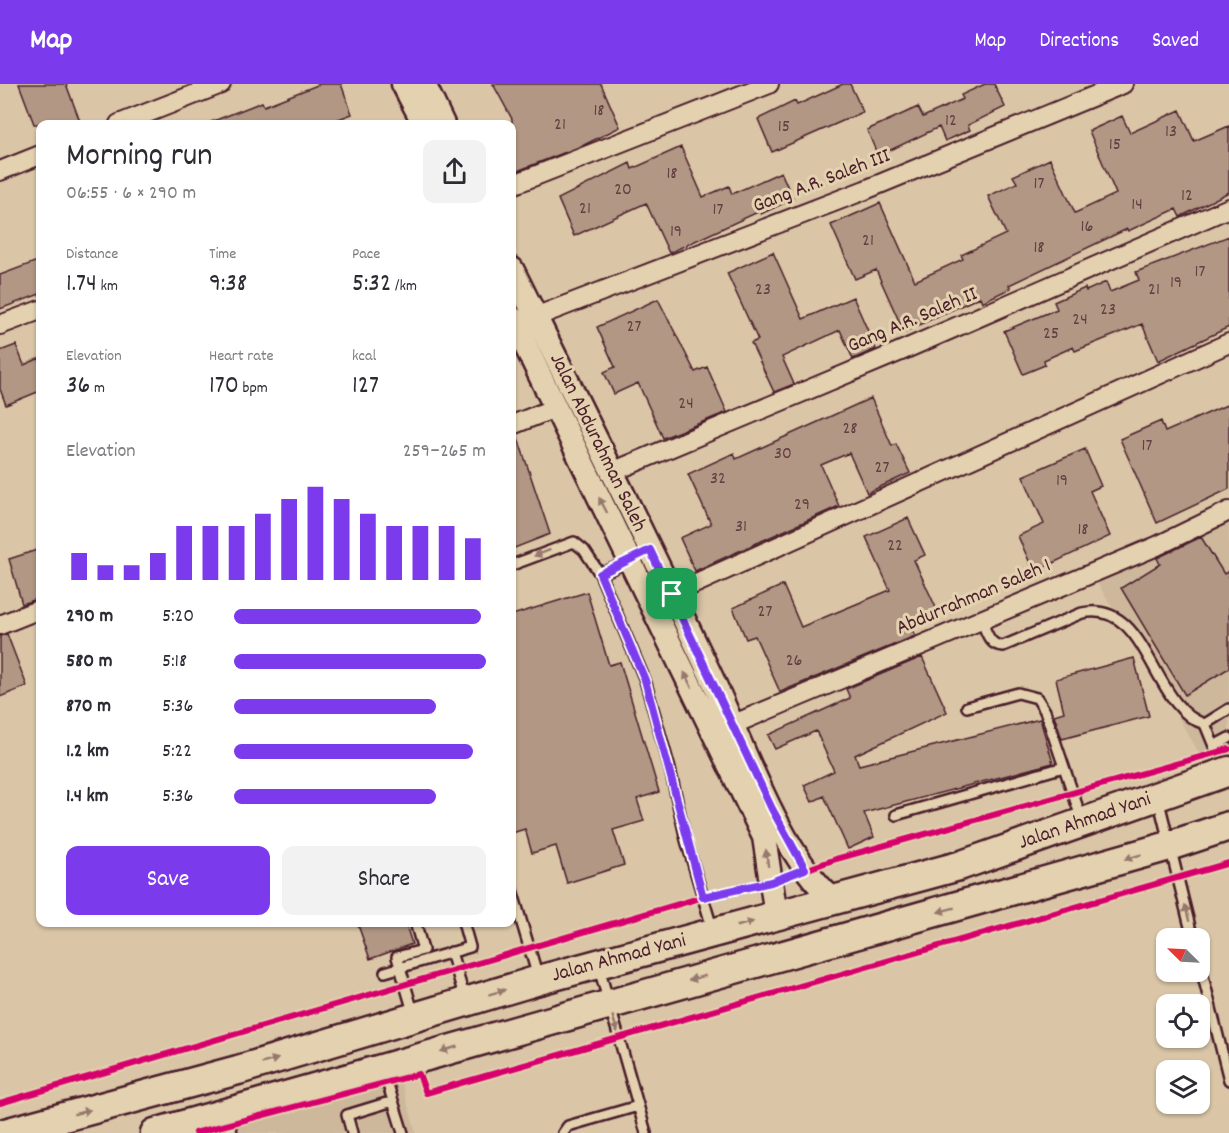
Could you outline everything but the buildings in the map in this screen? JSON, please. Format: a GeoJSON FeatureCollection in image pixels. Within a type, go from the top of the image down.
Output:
{"type":"FeatureCollection","features":[{"type":"Feature","properties":{"kind":"highway","name":"Jalan Ahmad Yani"},"geometry":{"type":"LineString","coordinates":[[11,1132],[238,1070],[539,980],[598,966],[959,866],[1227,772]]}},
{"type":"Feature","properties":{"kind":"highway","name":"Jalan Ahmad Yani"},"geometry":{"type":"LineString","coordinates":[[154,1133],[228,1123],[608,1003],[1169,846],[1229,826]]}},
{"type":"Feature","properties":{"kind":"street"},"geometry":{"type":"LineString","coordinates":[[129,120],[221,84]]}},
{"type":"Feature","properties":{"kind":"street"},"geometry":{"type":"LineString","coordinates":[[403,84],[431,120]]}},
{"type":"Feature","properties":{"kind":"street"},"geometry":{"type":"LineString","coordinates":[[424,84],[432,120]]}},
{"type":"Feature","properties":{"kind":"street"},"geometry":{"type":"LineString","coordinates":[[516,183],[769,84]]}},
{"type":"Feature","properties":{"kind":"street","name":"Gang A.R. Saleh III"},"geometry":{"type":"LineString","coordinates":[[536,318],[865,190],[1123,84]]}},
{"type":"Feature","properties":{"kind":"street"},"geometry":{"type":"LineString","coordinates":[[0,171],[36,157]]}},
{"type":"Feature","properties":{"kind":"street","name":"Gang A.R. Saleh II"},"geometry":{"type":"LineString","coordinates":[[612,472],[901,351],[1229,208]]}},
{"type":"Feature","properties":{"kind":"street","name":"Jalan Abdurahman Saleh"},"geometry":{"type":"LineString","coordinates":[[516,277],[612,472],[641,555],[672,594],[734,723],[735,754],[772,809],[805,869],[821,889],[834,900]]}},
{"type":"Feature","properties":{"kind":"street"},"geometry":{"type":"LineString","coordinates":[[0,325],[36,312]]}},
{"type":"Feature","properties":{"kind":"street","name":"Jalan Abdurahman Saleh"},"geometry":{"type":"LineString","coordinates":[[516,326],[555,408],[641,555],[735,754],[764,837],[776,915]]}},
{"type":"Feature","properties":{"kind":"street"},"geometry":{"type":"LineString","coordinates":[[672,594],[1229,343]]}},
{"type":"Feature","properties":{"kind":"street"},"geometry":{"type":"LineString","coordinates":[[516,423],[555,408]]}},
{"type":"Feature","properties":{"kind":"street","name":"Abdurrahman Saleh 1"},"geometry":{"type":"LineString","coordinates":[[734,723],[1157,546],[1229,511]]}},
{"type":"Feature","properties":{"kind":"street"},"geometry":{"type":"LineString","coordinates":[[0,625],[36,611]]}},
{"type":"Feature","properties":{"kind":"lane"},"geometry":{"type":"LineString","coordinates":[[516,564],[574,542],[584,550],[600,574],[645,680],[714,933]]}},
{"type":"Feature","properties":{"kind":"lane"},"geometry":{"type":"LineString","coordinates":[[600,574],[641,555]]}},
{"type":"Feature","properties":{"kind":"lane"},"geometry":{"type":"LineString","coordinates":[[981,619],[990,640],[998,646],[1004,646],[1082,613],[1092,611],[1111,614],[1128,628],[1188,716],[1205,724],[1227,772]]}},
{"type":"Feature","properties":{"kind":"lane"},"geometry":{"type":"LineString","coordinates":[[967,707],[1018,693],[1037,698],[1045,711],[1082,822]]}},
{"type":"Feature","properties":{"kind":"lane"},"geometry":{"type":"LineString","coordinates":[[1205,724],[1229,709]]}},
{"type":"Feature","properties":{"kind":"lane"},"geometry":{"type":"LineString","coordinates":[[1214,746],[1229,738]]}},
{"type":"Feature","properties":{"kind":"lane"},"geometry":{"type":"LineString","coordinates":[[896,815],[1064,767]]}},
{"type":"Feature","properties":{"kind":"lane"},"geometry":{"type":"LineString","coordinates":[[1158,796],[1190,928]]}},
{"type":"Feature","properties":{"kind":"lane"},"geometry":{"type":"LineString","coordinates":[[516,903],[539,980]]}},
{"type":"Feature","properties":{"kind":"lane"},"geometry":{"type":"LineString","coordinates":[[415,1017],[397,957],[423,950],[416,927]]}},
{"type":"Feature","properties":{"kind":"lane"},"geometry":{"type":"LineString","coordinates":[[385,972],[470,946],[464,927]]}},
{"type":"Feature","properties":{"kind":"lane"},"geometry":{"type":"LineString","coordinates":[[451,952],[466,1002]]}},
{"type":"Feature","properties":{"kind":"lane"},"geometry":{"type":"LineString","coordinates":[[598,966],[646,1133]]}},
{"type":"Feature","properties":{"kind":"lane"},"geometry":{"type":"LineString","coordinates":[[1204,982],[1229,1080]]}},
{"type":"Feature","properties":{"kind":"lane"},"geometry":{"type":"LineString","coordinates":[[385,1075],[403,1133]]}},
{"type":"Feature","properties":{"kind":"lane"},"geometry":{"type":"LineString","coordinates":[[352,1133],[347,1115],[393,1101]]}},
{"type":"Feature","properties":{"kind":"lane"},"geometry":{"type":"LineString","coordinates":[[562,1133],[568,1126],[638,1106]]}},
{"type":"Feature","properties":{"kind":"path"},"geometry":{"type":"LineString","coordinates":[[805,869],[1172,764]]}},
{"type":"Feature","properties":{"kind":"path"},"geometry":{"type":"LineString","coordinates":[[385,1075],[419,1074],[426,1093],[1229,863]]}},
{"type":"Feature","properties":{"kind":"path"},"geometry":{"type":"LineString","coordinates":[[460,967],[703,897],[771,882]]}},
{"type":"Feature","properties":{"kind":"path"},"geometry":{"type":"LineString","coordinates":[[414,981],[449,971]]}},
{"type":"Feature","properties":{"kind":"path"},"geometry":{"type":"LineString","coordinates":[[0,1103],[403,984]]}},
{"type":"Feature","properties":{"kind":"shaded area"},"geometry":{"type":"Polygon","coordinates":[[[1229,516],[1229,764],[1210,771],[1092,574],[1229,516]]]}},
{"type":"Feature","properties":{"kind":"shaded area"},"geometry":{"type":"Polygon","coordinates":[[[402,1084],[416,1133],[208,1133],[402,1084]]]}},
{"type":"Feature","properties":{"kind":"cycle path"},"geometry":{"type":"LineString","coordinates":[[0,1103],[703,897],[771,882],[836,859],[1229,749]]}},
{"type":"Feature","properties":{"kind":"cycle path"},"geometry":{"type":"LineString","coordinates":[[195,1133],[419,1074],[426,1093],[1229,863]]}},
{"type":"Feature","properties":{"kind":"route"},"geometry":{"type":"LineString","coordinates":[[650,550],[672,594],[734,723],[772,809],[805,869],[771,882],[703,897],[645,680],[600,574],[650,550]]}}]}
